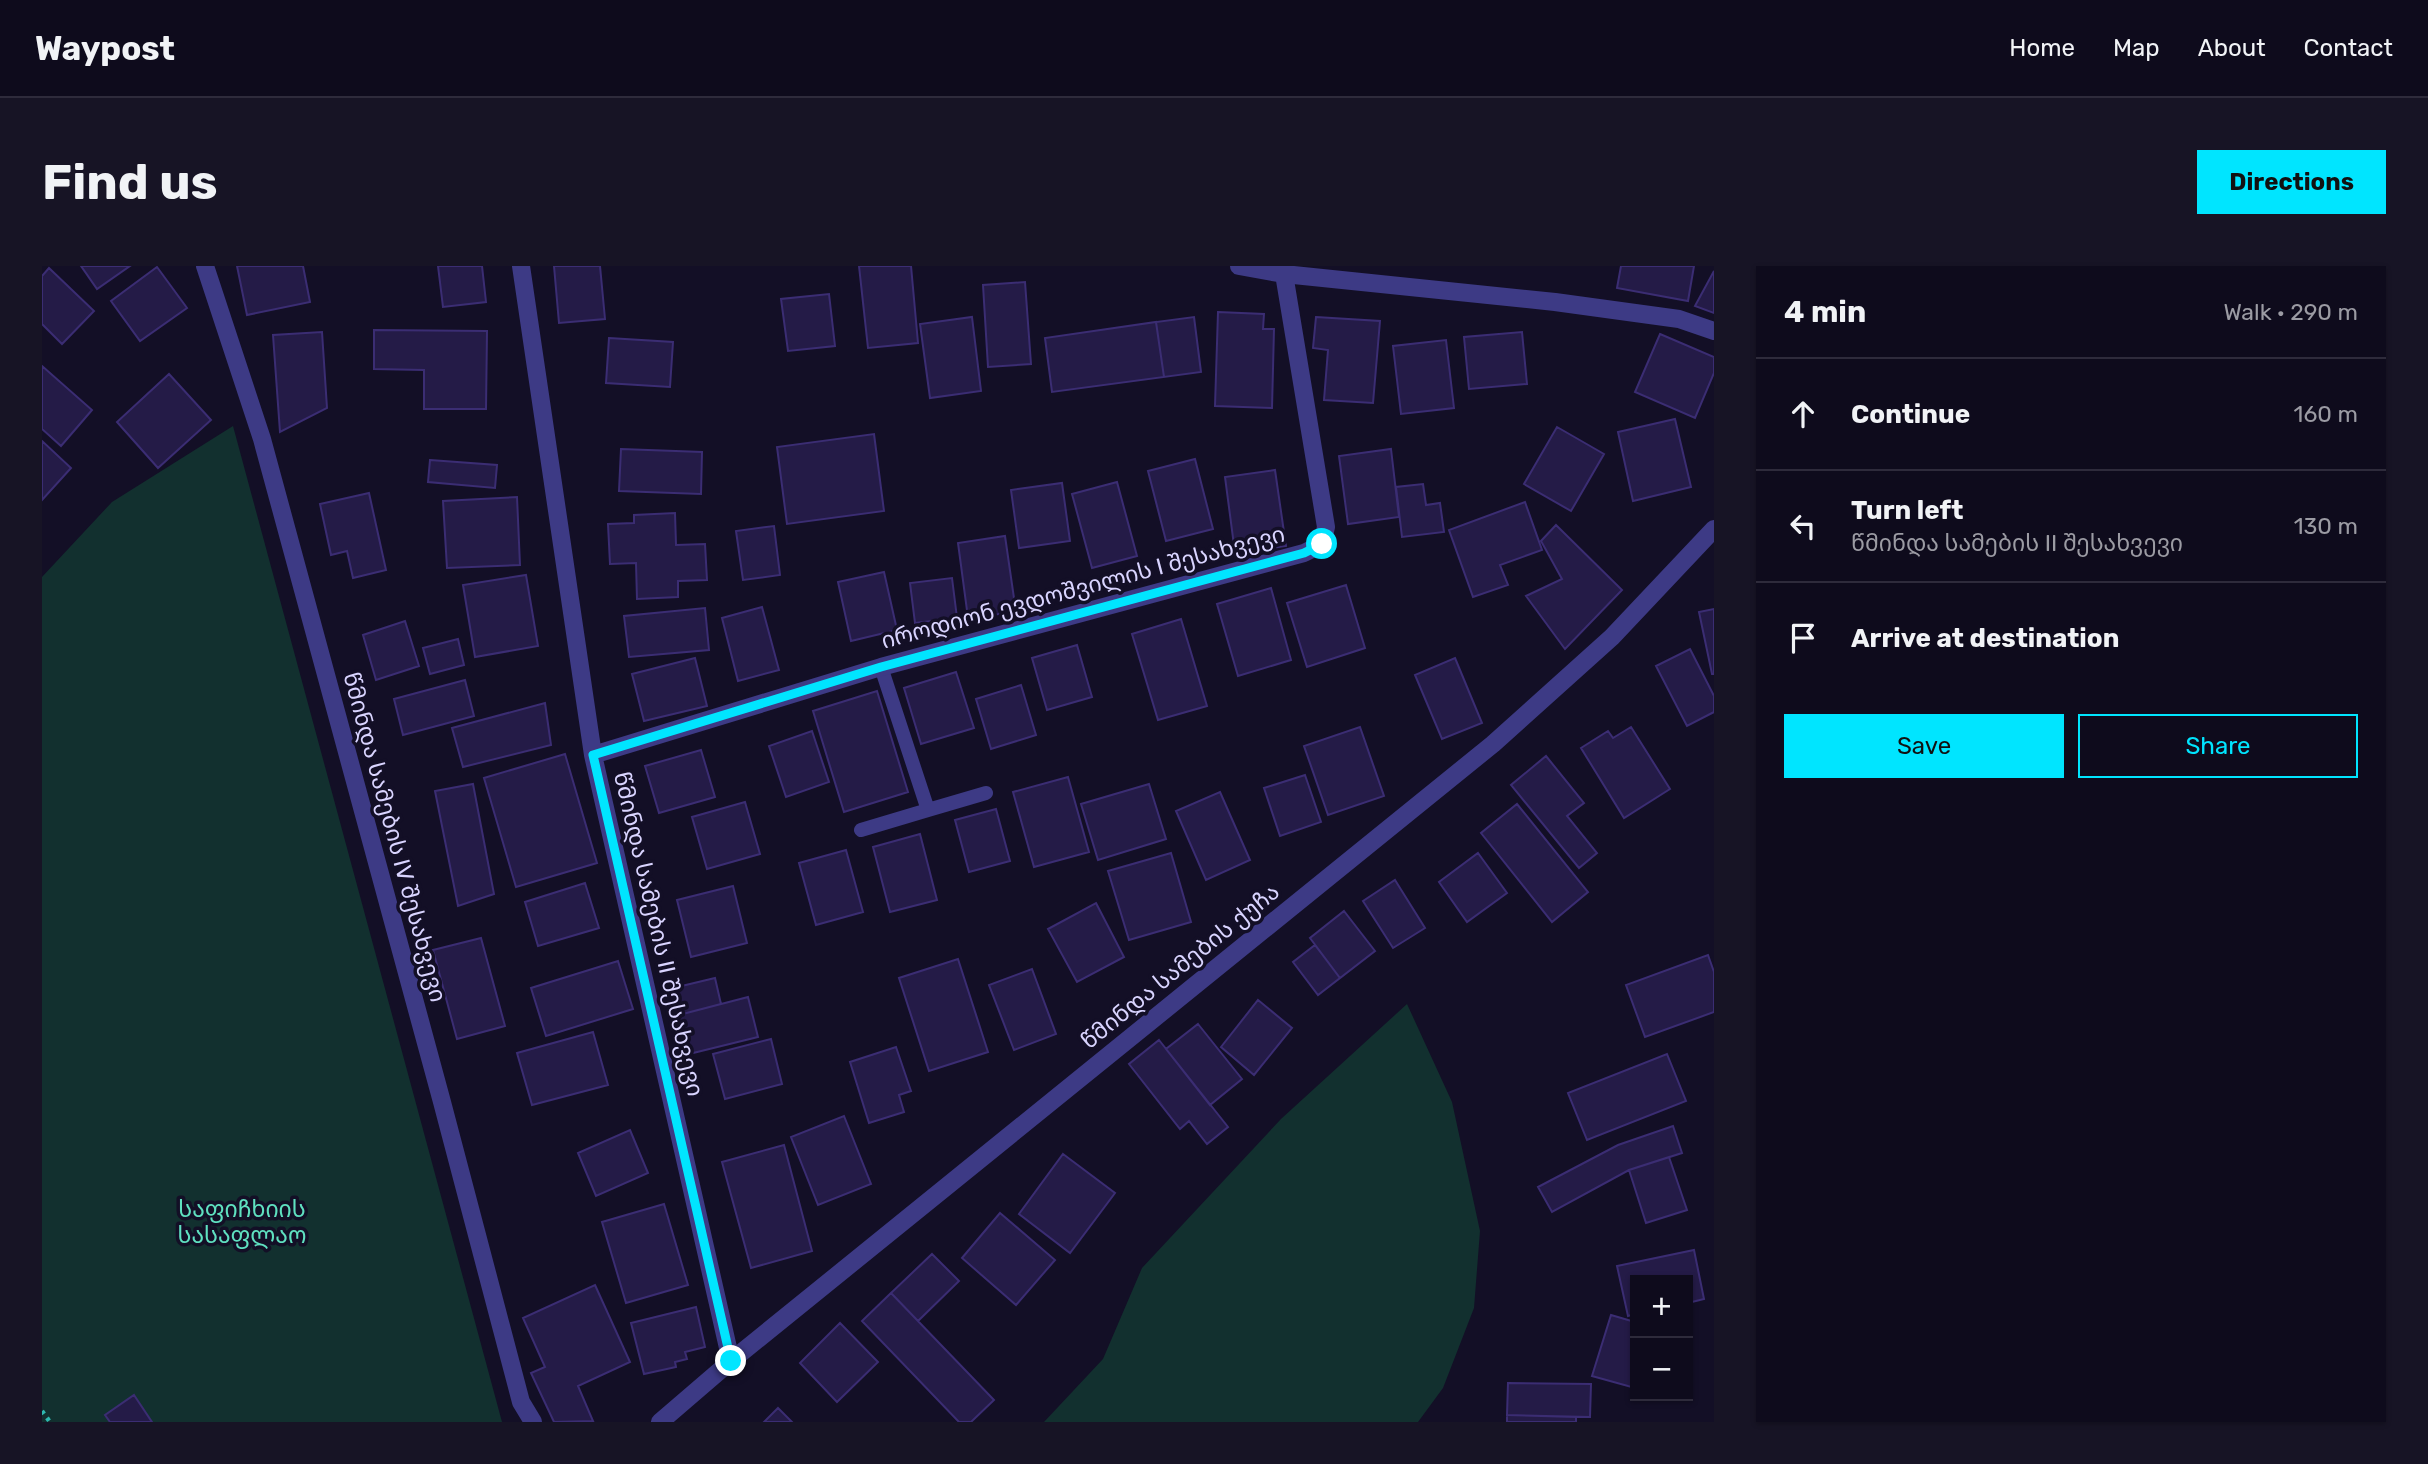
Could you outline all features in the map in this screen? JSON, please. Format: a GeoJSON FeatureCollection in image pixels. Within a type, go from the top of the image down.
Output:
{"type":"FeatureCollection","features":[{"type":"Feature","properties":{"kind":"street","name":"წმინდა სამების IV შესახვევი"},"geometry":{"type":"LineString","coordinates":[[205,266],[262,439],[442,1102],[520,1402],[533,1422]]}},
{"type":"Feature","properties":{"kind":"street","name":"წმინდა სამების II შესახვევი"},"geometry":{"type":"LineString","coordinates":[[521,266],[593,755],[731,1361]]}},
{"type":"Feature","properties":{"kind":"street"},"geometry":{"type":"LineString","coordinates":[[1239,266],[1284,274],[1569,304],[1679,319],[1714,331]]}},
{"type":"Feature","properties":{"kind":"street","name":"იროდიონ ევდოშვილის I შესახვევი"},"geometry":{"type":"LineString","coordinates":[[593,755],[881,667],[1304,553],[1322,544],[1326,527],[1284,274]]}},
{"type":"Feature","properties":{"kind":"street","name":"წმინდა სამების ქუჩა"},"geometry":{"type":"LineString","coordinates":[[660,1422],[731,1361],[1493,744],[1612,637],[1714,529]]}},
{"type":"Feature","properties":{"kind":"lane"},"geometry":{"type":"LineString","coordinates":[[881,667],[928,810]]}},
{"type":"Feature","properties":{"kind":"lane"},"geometry":{"type":"LineString","coordinates":[[862,830],[986,793]]}},
{"type":"Feature","properties":{"kind":"path"},"geometry":{"type":"LineString","coordinates":[[42,1411],[50,1422]]}},
{"type":"Feature","properties":{"kind":"green space","name":"საფიჩხიის სასაფლაო"},"geometry":{"type":"Polygon","coordinates":[[[233,426],[502,1422],[42,1422],[42,577],[112,502],[233,426]]]}},
{"type":"Feature","properties":{"kind":"green space"},"geometry":{"type":"Polygon","coordinates":[[[1407,1004],[1452,1102],[1480,1231],[1474,1308],[1443,1388],[1418,1422],[1044,1422],[1103,1359],[1142,1268],[1281,1119],[1407,1004]]]}},
{"type":"Feature","properties":{"kind":"building"},"geometry":{"type":"Polygon","coordinates":[[[81,266],[130,266],[97,289],[81,266]]]}},
{"type":"Feature","properties":{"kind":"building"},"geometry":{"type":"Polygon","coordinates":[[[237,266],[303,266],[310,302],[247,315],[237,266]]]}},
{"type":"Feature","properties":{"kind":"building"},"geometry":{"type":"Polygon","coordinates":[[[438,266],[482,266],[486,302],[443,307],[438,266]]]}},
{"type":"Feature","properties":{"kind":"building"},"geometry":{"type":"Polygon","coordinates":[[[554,266],[600,266],[605,319],[559,323],[554,266]]]}},
{"type":"Feature","properties":{"kind":"building"},"geometry":{"type":"Polygon","coordinates":[[[859,266],[911,266],[918,343],[868,348],[859,266]]]}},
{"type":"Feature","properties":{"kind":"building"},"geometry":{"type":"Polygon","coordinates":[[[1621,266],[1694,266],[1688,301],[1617,288],[1621,266]]]}},
{"type":"Feature","properties":{"kind":"building"},"geometry":{"type":"Polygon","coordinates":[[[157,267],[187,308],[140,341],[111,301],[157,267]]]}},
{"type":"Feature","properties":{"kind":"building"},"geometry":{"type":"Polygon","coordinates":[[[49,268],[94,311],[62,344],[42,324],[42,276],[49,268]]]}},
{"type":"Feature","properties":{"kind":"building"},"geometry":{"type":"Polygon","coordinates":[[[1714,271],[1714,313],[1695,306],[1714,271]]]}},
{"type":"Feature","properties":{"kind":"building"},"geometry":{"type":"Polygon","coordinates":[[[1025,282],[1031,364],[988,367],[983,285],[1025,282]]]}},
{"type":"Feature","properties":{"kind":"building"},"geometry":{"type":"Polygon","coordinates":[[[829,294],[835,346],[788,351],[781,299],[829,294]]]}},
{"type":"Feature","properties":{"kind":"building"},"geometry":{"type":"Polygon","coordinates":[[[1218,312],[1264,314],[1263,329],[1274,329],[1272,408],[1215,406],[1218,312]]]}},
{"type":"Feature","properties":{"kind":"building"},"geometry":{"type":"Polygon","coordinates":[[[972,317],[981,391],[930,398],[920,324],[972,317]]]}},
{"type":"Feature","properties":{"kind":"building"},"geometry":{"type":"Polygon","coordinates":[[[1194,317],[1201,372],[1164,377],[1156,322],[1194,317]]]}},
{"type":"Feature","properties":{"kind":"building"},"geometry":{"type":"Polygon","coordinates":[[[1316,317],[1380,321],[1373,403],[1324,400],[1328,350],[1313,348],[1316,317]]]}},
{"type":"Feature","properties":{"kind":"building"},"geometry":{"type":"Polygon","coordinates":[[[1156,322],[1164,377],[1052,392],[1045,338],[1156,322]]]}},
{"type":"Feature","properties":{"kind":"building"},"geometry":{"type":"Polygon","coordinates":[[[374,330],[487,331],[486,409],[424,409],[424,370],[374,369],[374,330]]]}},
{"type":"Feature","properties":{"kind":"building"},"geometry":{"type":"Polygon","coordinates":[[[322,332],[327,408],[280,432],[273,335],[322,332]]]}},
{"type":"Feature","properties":{"kind":"building"},"geometry":{"type":"Polygon","coordinates":[[[1522,332],[1527,384],[1469,389],[1464,337],[1522,332]]]}},
{"type":"Feature","properties":{"kind":"building"},"geometry":{"type":"Polygon","coordinates":[[[1660,334],[1714,357],[1714,373],[1695,418],[1635,392],[1660,334]]]}},
{"type":"Feature","properties":{"kind":"building"},"geometry":{"type":"Polygon","coordinates":[[[609,338],[673,342],[670,387],[606,383],[609,338]]]}},
{"type":"Feature","properties":{"kind":"building"},"geometry":{"type":"Polygon","coordinates":[[[1446,340],[1454,408],[1401,414],[1393,346],[1446,340]]]}},
{"type":"Feature","properties":{"kind":"building"},"geometry":{"type":"Polygon","coordinates":[[[42,366],[92,410],[61,446],[42,429],[42,366]]]}},
{"type":"Feature","properties":{"kind":"building"},"geometry":{"type":"Polygon","coordinates":[[[169,374],[211,420],[158,468],[117,422],[169,374]]]}},
{"type":"Feature","properties":{"kind":"building"},"geometry":{"type":"Polygon","coordinates":[[[1675,419],[1691,487],[1633,501],[1618,432],[1675,419]]]}},
{"type":"Feature","properties":{"kind":"building"},"geometry":{"type":"Polygon","coordinates":[[[1557,427],[1604,454],[1571,511],[1524,484],[1557,427]]]}},
{"type":"Feature","properties":{"kind":"building"},"geometry":{"type":"Polygon","coordinates":[[[874,434],[884,511],[787,524],[777,447],[874,434]]]}},
{"type":"Feature","properties":{"kind":"building"},"geometry":{"type":"Polygon","coordinates":[[[42,441],[71,468],[42,500],[42,441]]]}},
{"type":"Feature","properties":{"kind":"building"},"geometry":{"type":"Polygon","coordinates":[[[621,449],[702,452],[701,494],[619,491],[621,449]]]}},
{"type":"Feature","properties":{"kind":"building"},"geometry":{"type":"Polygon","coordinates":[[[1391,449],[1399,517],[1348,524],[1339,456],[1391,449]]]}},
{"type":"Feature","properties":{"kind":"building"},"geometry":{"type":"Polygon","coordinates":[[[1195,459],[1213,529],[1166,541],[1148,471],[1195,459]]]}},
{"type":"Feature","properties":{"kind":"building"},"geometry":{"type":"Polygon","coordinates":[[[430,460],[497,465],[495,488],[428,482],[430,460]]]}},
{"type":"Feature","properties":{"kind":"building"},"geometry":{"type":"Polygon","coordinates":[[[1275,470],[1286,546],[1235,553],[1225,477],[1275,470]]]}},
{"type":"Feature","properties":{"kind":"building"},"geometry":{"type":"Polygon","coordinates":[[[1117,482],[1137,556],[1092,568],[1072,494],[1117,482]]]}},
{"type":"Feature","properties":{"kind":"building"},"geometry":{"type":"Polygon","coordinates":[[[1062,483],[1070,541],[1019,548],[1011,490],[1062,483]]]}},
{"type":"Feature","properties":{"kind":"building"},"geometry":{"type":"Polygon","coordinates":[[[1423,484],[1426,505],[1440,503],[1444,532],[1402,537],[1396,487],[1423,484]]]}},
{"type":"Feature","properties":{"kind":"building"},"geometry":{"type":"Polygon","coordinates":[[[369,493],[386,570],[353,578],[347,551],[331,555],[320,504],[369,493]]]}},
{"type":"Feature","properties":{"kind":"building"},"geometry":{"type":"Polygon","coordinates":[[[517,497],[520,565],[447,568],[443,501],[517,497]]]}},
{"type":"Feature","properties":{"kind":"building"},"geometry":{"type":"Polygon","coordinates":[[[1525,502],[1542,550],[1500,565],[1508,585],[1473,597],[1449,530],[1525,502]]]}},
{"type":"Feature","properties":{"kind":"building"},"geometry":{"type":"Polygon","coordinates":[[[675,513],[676,545],[705,544],[707,580],[678,581],[678,597],[637,599],[636,563],[610,564],[608,524],[634,523],[634,515],[675,513]]]}},
{"type":"Feature","properties":{"kind":"building"},"geometry":{"type":"Polygon","coordinates":[[[1556,525],[1622,590],[1565,649],[1526,596],[1562,579],[1541,541],[1556,525]]]}},
{"type":"Feature","properties":{"kind":"building"},"geometry":{"type":"Polygon","coordinates":[[[774,526],[780,575],[743,580],[736,531],[774,526]]]}},
{"type":"Feature","properties":{"kind":"building"},"geometry":{"type":"Polygon","coordinates":[[[1005,536],[1016,612],[968,618],[958,543],[1005,536]]]}},
{"type":"Feature","properties":{"kind":"building"},"geometry":{"type":"Polygon","coordinates":[[[884,572],[897,630],[851,641],[838,582],[884,572]]]}},
{"type":"Feature","properties":{"kind":"building"},"geometry":{"type":"Polygon","coordinates":[[[526,575],[538,646],[475,657],[463,585],[526,575]]]}},
{"type":"Feature","properties":{"kind":"building"},"geometry":{"type":"Polygon","coordinates":[[[952,578],[957,618],[915,623],[910,583],[952,578]]]}},
{"type":"Feature","properties":{"kind":"building"},"geometry":{"type":"Polygon","coordinates":[[[1346,585],[1365,648],[1307,667],[1287,603],[1346,585]]]}},
{"type":"Feature","properties":{"kind":"building"},"geometry":{"type":"Polygon","coordinates":[[[1271,588],[1291,660],[1238,676],[1217,604],[1271,588]]]}},
{"type":"Feature","properties":{"kind":"building"},"geometry":{"type":"Polygon","coordinates":[[[762,607],[779,670],[738,681],[722,618],[762,607]]]}},
{"type":"Feature","properties":{"kind":"building"},"geometry":{"type":"Polygon","coordinates":[[[705,608],[709,650],[629,657],[624,616],[705,608]]]}},
{"type":"Feature","properties":{"kind":"building"},"geometry":{"type":"Polygon","coordinates":[[[1714,609],[1714,674],[1712,674],[1699,612],[1714,609]]]}},
{"type":"Feature","properties":{"kind":"building"},"geometry":{"type":"Polygon","coordinates":[[[1181,619],[1207,706],[1158,720],[1132,634],[1181,619]]]}},
{"type":"Feature","properties":{"kind":"building"},"geometry":{"type":"Polygon","coordinates":[[[405,621],[419,666],[376,680],[363,635],[405,621]]]}},
{"type":"Feature","properties":{"kind":"building"},"geometry":{"type":"Polygon","coordinates":[[[458,639],[464,665],[430,674],[423,648],[458,639]]]}},
{"type":"Feature","properties":{"kind":"building"},"geometry":{"type":"Polygon","coordinates":[[[1077,645],[1092,697],[1047,710],[1032,658],[1077,645]]]}},
{"type":"Feature","properties":{"kind":"building"},"geometry":{"type":"Polygon","coordinates":[[[1690,649],[1714,696],[1714,712],[1687,726],[1656,666],[1690,649]]]}},
{"type":"Feature","properties":{"kind":"building"},"geometry":{"type":"Polygon","coordinates":[[[695,658],[707,706],[644,721],[632,674],[695,658]]]}},
{"type":"Feature","properties":{"kind":"building"},"geometry":{"type":"Polygon","coordinates":[[[1455,658],[1482,723],[1442,739],[1415,675],[1455,658]]]}},
{"type":"Feature","properties":{"kind":"building"},"geometry":{"type":"Polygon","coordinates":[[[956,672],[974,728],[921,744],[904,688],[956,672]]]}},
{"type":"Feature","properties":{"kind":"building"},"geometry":{"type":"Polygon","coordinates":[[[465,680],[474,716],[403,735],[394,699],[465,680]]]}},
{"type":"Feature","properties":{"kind":"building"},"geometry":{"type":"Polygon","coordinates":[[[1021,685],[1036,735],[991,749],[976,699],[1021,685]]]}},
{"type":"Feature","properties":{"kind":"building"},"geometry":{"type":"Polygon","coordinates":[[[877,691],[908,792],[844,812],[813,711],[877,691]]]}},
{"type":"Feature","properties":{"kind":"building"},"geometry":{"type":"Polygon","coordinates":[[[545,703],[551,745],[463,767],[452,728],[545,703]]]}},
{"type":"Feature","properties":{"kind":"building"},"geometry":{"type":"Polygon","coordinates":[[[1360,727],[1384,796],[1328,815],[1304,746],[1360,727]]]}},
{"type":"Feature","properties":{"kind":"building"},"geometry":{"type":"Polygon","coordinates":[[[1631,727],[1670,789],[1624,818],[1581,748],[1608,731],[1613,738],[1631,727]]]}},
{"type":"Feature","properties":{"kind":"building"},"geometry":{"type":"Polygon","coordinates":[[[812,731],[829,782],[786,797],[769,746],[812,731]]]}},
{"type":"Feature","properties":{"kind":"building"},"geometry":{"type":"Polygon","coordinates":[[[701,750],[715,797],[659,813],[645,766],[701,750]]]}},
{"type":"Feature","properties":{"kind":"building"},"geometry":{"type":"Polygon","coordinates":[[[565,754],[597,863],[516,887],[484,778],[565,754]]]}},
{"type":"Feature","properties":{"kind":"building"},"geometry":{"type":"Polygon","coordinates":[[[1546,756],[1584,803],[1567,816],[1597,853],[1579,868],[1511,785],[1546,756]]]}},
{"type":"Feature","properties":{"kind":"building"},"geometry":{"type":"Polygon","coordinates":[[[1305,775],[1321,822],[1280,836],[1264,788],[1305,775]]]}},
{"type":"Feature","properties":{"kind":"building"},"geometry":{"type":"Polygon","coordinates":[[[1068,777],[1089,852],[1034,867],[1013,792],[1068,777]]]}},
{"type":"Feature","properties":{"kind":"building"},"geometry":{"type":"Polygon","coordinates":[[[473,784],[494,894],[458,906],[435,791],[473,784]]]}},
{"type":"Feature","properties":{"kind":"building"},"geometry":{"type":"Polygon","coordinates":[[[1149,784],[1166,839],[1098,860],[1081,804],[1149,784]]]}},
{"type":"Feature","properties":{"kind":"building"},"geometry":{"type":"Polygon","coordinates":[[[1220,792],[1250,860],[1206,880],[1176,811],[1220,792]]]}},
{"type":"Feature","properties":{"kind":"building"},"geometry":{"type":"Polygon","coordinates":[[[745,802],[760,854],[707,869],[692,817],[745,802]]]}},
{"type":"Feature","properties":{"kind":"building"},"geometry":{"type":"Polygon","coordinates":[[[1517,804],[1588,892],[1552,922],[1481,833],[1517,804]]]}},
{"type":"Feature","properties":{"kind":"building"},"geometry":{"type":"Polygon","coordinates":[[[996,809],[1010,861],[969,872],[955,820],[996,809]]]}},
{"type":"Feature","properties":{"kind":"building"},"geometry":{"type":"Polygon","coordinates":[[[920,834],[937,900],[890,912],[873,847],[920,834]]]}},
{"type":"Feature","properties":{"kind":"building"},"geometry":{"type":"Polygon","coordinates":[[[846,850],[863,912],[816,925],[799,863],[846,850]]]}},
{"type":"Feature","properties":{"kind":"building"},"geometry":{"type":"Polygon","coordinates":[[[1171,853],[1191,922],[1129,940],[1108,871],[1171,853]]]}},
{"type":"Feature","properties":{"kind":"building"},"geometry":{"type":"Polygon","coordinates":[[[1478,853],[1507,893],[1467,922],[1439,882],[1478,853]]]}},
{"type":"Feature","properties":{"kind":"building"},"geometry":{"type":"Polygon","coordinates":[[[1395,880],[1425,928],[1393,948],[1363,901],[1395,880]]]}},
{"type":"Feature","properties":{"kind":"building"},"geometry":{"type":"Polygon","coordinates":[[[585,883],[599,928],[538,946],[525,902],[585,883]]]}},
{"type":"Feature","properties":{"kind":"building"},"geometry":{"type":"Polygon","coordinates":[[[733,886],[747,943],[691,957],[677,900],[733,886]]]}},
{"type":"Feature","properties":{"kind":"building"},"geometry":{"type":"Polygon","coordinates":[[[1096,903],[1124,957],[1077,982],[1048,929],[1096,903]]]}},
{"type":"Feature","properties":{"kind":"building"},"geometry":{"type":"Polygon","coordinates":[[[1344,911],[1375,951],[1340,978],[1310,938],[1344,911]]]}},
{"type":"Feature","properties":{"kind":"building"},"geometry":{"type":"Polygon","coordinates":[[[481,938],[505,1026],[457,1039],[433,950],[481,938]]]}},
{"type":"Feature","properties":{"kind":"building"},"geometry":{"type":"Polygon","coordinates":[[[1315,945],[1340,978],[1318,995],[1293,962],[1315,945]]]}},
{"type":"Feature","properties":{"kind":"building"},"geometry":{"type":"Polygon","coordinates":[[[1708,955],[1714,972],[1714,1012],[1645,1037],[1626,985],[1708,955]]]}},
{"type":"Feature","properties":{"kind":"building"},"geometry":{"type":"Polygon","coordinates":[[[958,959],[988,1052],[929,1071],[899,978],[958,959]]]}},
{"type":"Feature","properties":{"kind":"building"},"geometry":{"type":"Polygon","coordinates":[[[618,961],[633,1009],[546,1036],[531,988],[618,961]]]}},
{"type":"Feature","properties":{"kind":"building"},"geometry":{"type":"Polygon","coordinates":[[[1032,969],[1056,1034],[1014,1050],[989,985],[1032,969]]]}},
{"type":"Feature","properties":{"kind":"building"},"geometry":{"type":"Polygon","coordinates":[[[715,978],[721,1004],[675,1016],[669,989],[715,978]]]}},
{"type":"Feature","properties":{"kind":"building"},"geometry":{"type":"Polygon","coordinates":[[[748,997],[758,1037],[685,1055],[675,1016],[748,997]]]}},
{"type":"Feature","properties":{"kind":"building"},"geometry":{"type":"Polygon","coordinates":[[[1258,1000],[1292,1028],[1254,1075],[1221,1047],[1258,1000]]]}},
{"type":"Feature","properties":{"kind":"building"},"geometry":{"type":"Polygon","coordinates":[[[1198,1024],[1242,1079],[1210,1105],[1166,1049],[1198,1024]]]}},
{"type":"Feature","properties":{"kind":"building"},"geometry":{"type":"Polygon","coordinates":[[[593,1032],[608,1085],[532,1105],[517,1053],[593,1032]]]}},
{"type":"Feature","properties":{"kind":"building"},"geometry":{"type":"Polygon","coordinates":[[[771,1039],[782,1084],[725,1099],[713,1054],[771,1039]]]}},
{"type":"Feature","properties":{"kind":"building"},"geometry":{"type":"Polygon","coordinates":[[[1159,1040],[1228,1127],[1207,1144],[1189,1121],[1180,1129],[1129,1064],[1159,1040]]]}},
{"type":"Feature","properties":{"kind":"building"},"geometry":{"type":"Polygon","coordinates":[[[896,1047],[911,1091],[899,1095],[904,1112],[869,1123],[850,1062],[896,1047]]]}},
{"type":"Feature","properties":{"kind":"building"},"geometry":{"type":"Polygon","coordinates":[[[1667,1054],[1686,1101],[1587,1140],[1568,1093],[1667,1054]]]}},
{"type":"Feature","properties":{"kind":"building"},"geometry":{"type":"Polygon","coordinates":[[[844,1116],[871,1184],[818,1205],[791,1137],[844,1116]]]}},
{"type":"Feature","properties":{"kind":"building"},"geometry":{"type":"Polygon","coordinates":[[[1673,1126],[1682,1153],[1629,1170],[1552,1212],[1538,1187],[1618,1145],[1673,1126]]]}},
{"type":"Feature","properties":{"kind":"building"},"geometry":{"type":"Polygon","coordinates":[[[630,1130],[648,1173],[596,1196],[578,1153],[630,1130]]]}},
{"type":"Feature","properties":{"kind":"building"},"geometry":{"type":"Polygon","coordinates":[[[784,1145],[812,1251],[751,1268],[722,1162],[784,1145]]]}},
{"type":"Feature","properties":{"kind":"building"},"geometry":{"type":"Polygon","coordinates":[[[1063,1154],[1115,1193],[1070,1253],[1019,1214],[1063,1154]]]}},
{"type":"Feature","properties":{"kind":"building"},"geometry":{"type":"Polygon","coordinates":[[[1669,1157],[1687,1210],[1646,1223],[1629,1170],[1669,1157]]]}},
{"type":"Feature","properties":{"kind":"building"},"geometry":{"type":"Polygon","coordinates":[[[664,1204],[688,1285],[626,1303],[602,1222],[664,1204]]]}},
{"type":"Feature","properties":{"kind":"building"},"geometry":{"type":"Polygon","coordinates":[[[1000,1213],[1055,1260],[1016,1305],[962,1258],[1000,1213]]]}},
{"type":"Feature","properties":{"kind":"building"},"geometry":{"type":"Polygon","coordinates":[[[1694,1250],[1704,1299],[1693,1302],[1693,1275],[1630,1275],[1628,1316],[1617,1266],[1694,1250]]]}},
{"type":"Feature","properties":{"kind":"building"},"geometry":{"type":"Polygon","coordinates":[[[932,1254],[959,1281],[918,1321],[891,1293],[932,1254]]]}},
{"type":"Feature","properties":{"kind":"building"},"geometry":{"type":"Polygon","coordinates":[[[595,1285],[630,1362],[578,1386],[593,1421],[554,1422],[531,1373],[545,1367],[523,1318],[595,1285]]]}},
{"type":"Feature","properties":{"kind":"building"},"geometry":{"type":"Polygon","coordinates":[[[891,1293],[994,1400],[971,1422],[959,1422],[862,1321],[891,1293]]]}},
{"type":"Feature","properties":{"kind":"building"},"geometry":{"type":"Polygon","coordinates":[[[696,1307],[705,1347],[685,1352],[687,1359],[675,1362],[676,1367],[644,1374],[631,1323],[696,1307]]]}},
{"type":"Feature","properties":{"kind":"building"},"geometry":{"type":"Polygon","coordinates":[[[1611,1315],[1630,1321],[1630,1387],[1592,1376],[1611,1315]]]}},
{"type":"Feature","properties":{"kind":"building"},"geometry":{"type":"Polygon","coordinates":[[[840,1323],[878,1362],[837,1402],[800,1363],[840,1323]]]}},
{"type":"Feature","properties":{"kind":"building"},"geometry":{"type":"Polygon","coordinates":[[[1508,1383],[1591,1384],[1590,1417],[1507,1415],[1508,1383]]]}},
{"type":"Feature","properties":{"kind":"building"},"geometry":{"type":"Polygon","coordinates":[[[134,1395],[152,1422],[110,1422],[105,1415],[134,1395]]]}},
{"type":"Feature","properties":{"kind":"building"},"geometry":{"type":"Polygon","coordinates":[[[778,1408],[792,1422],[764,1422],[778,1408]]]}},
{"type":"Feature","properties":{"kind":"building"},"geometry":{"type":"Polygon","coordinates":[[[1507,1415],[1576,1417],[1576,1422],[1507,1422],[1507,1415]]]}},
{"type":"Feature","properties":{"kind":"route"},"geometry":{"type":"LineString","coordinates":[[731,1361],[593,755],[881,667],[1304,553],[1322,544]]}}]}
